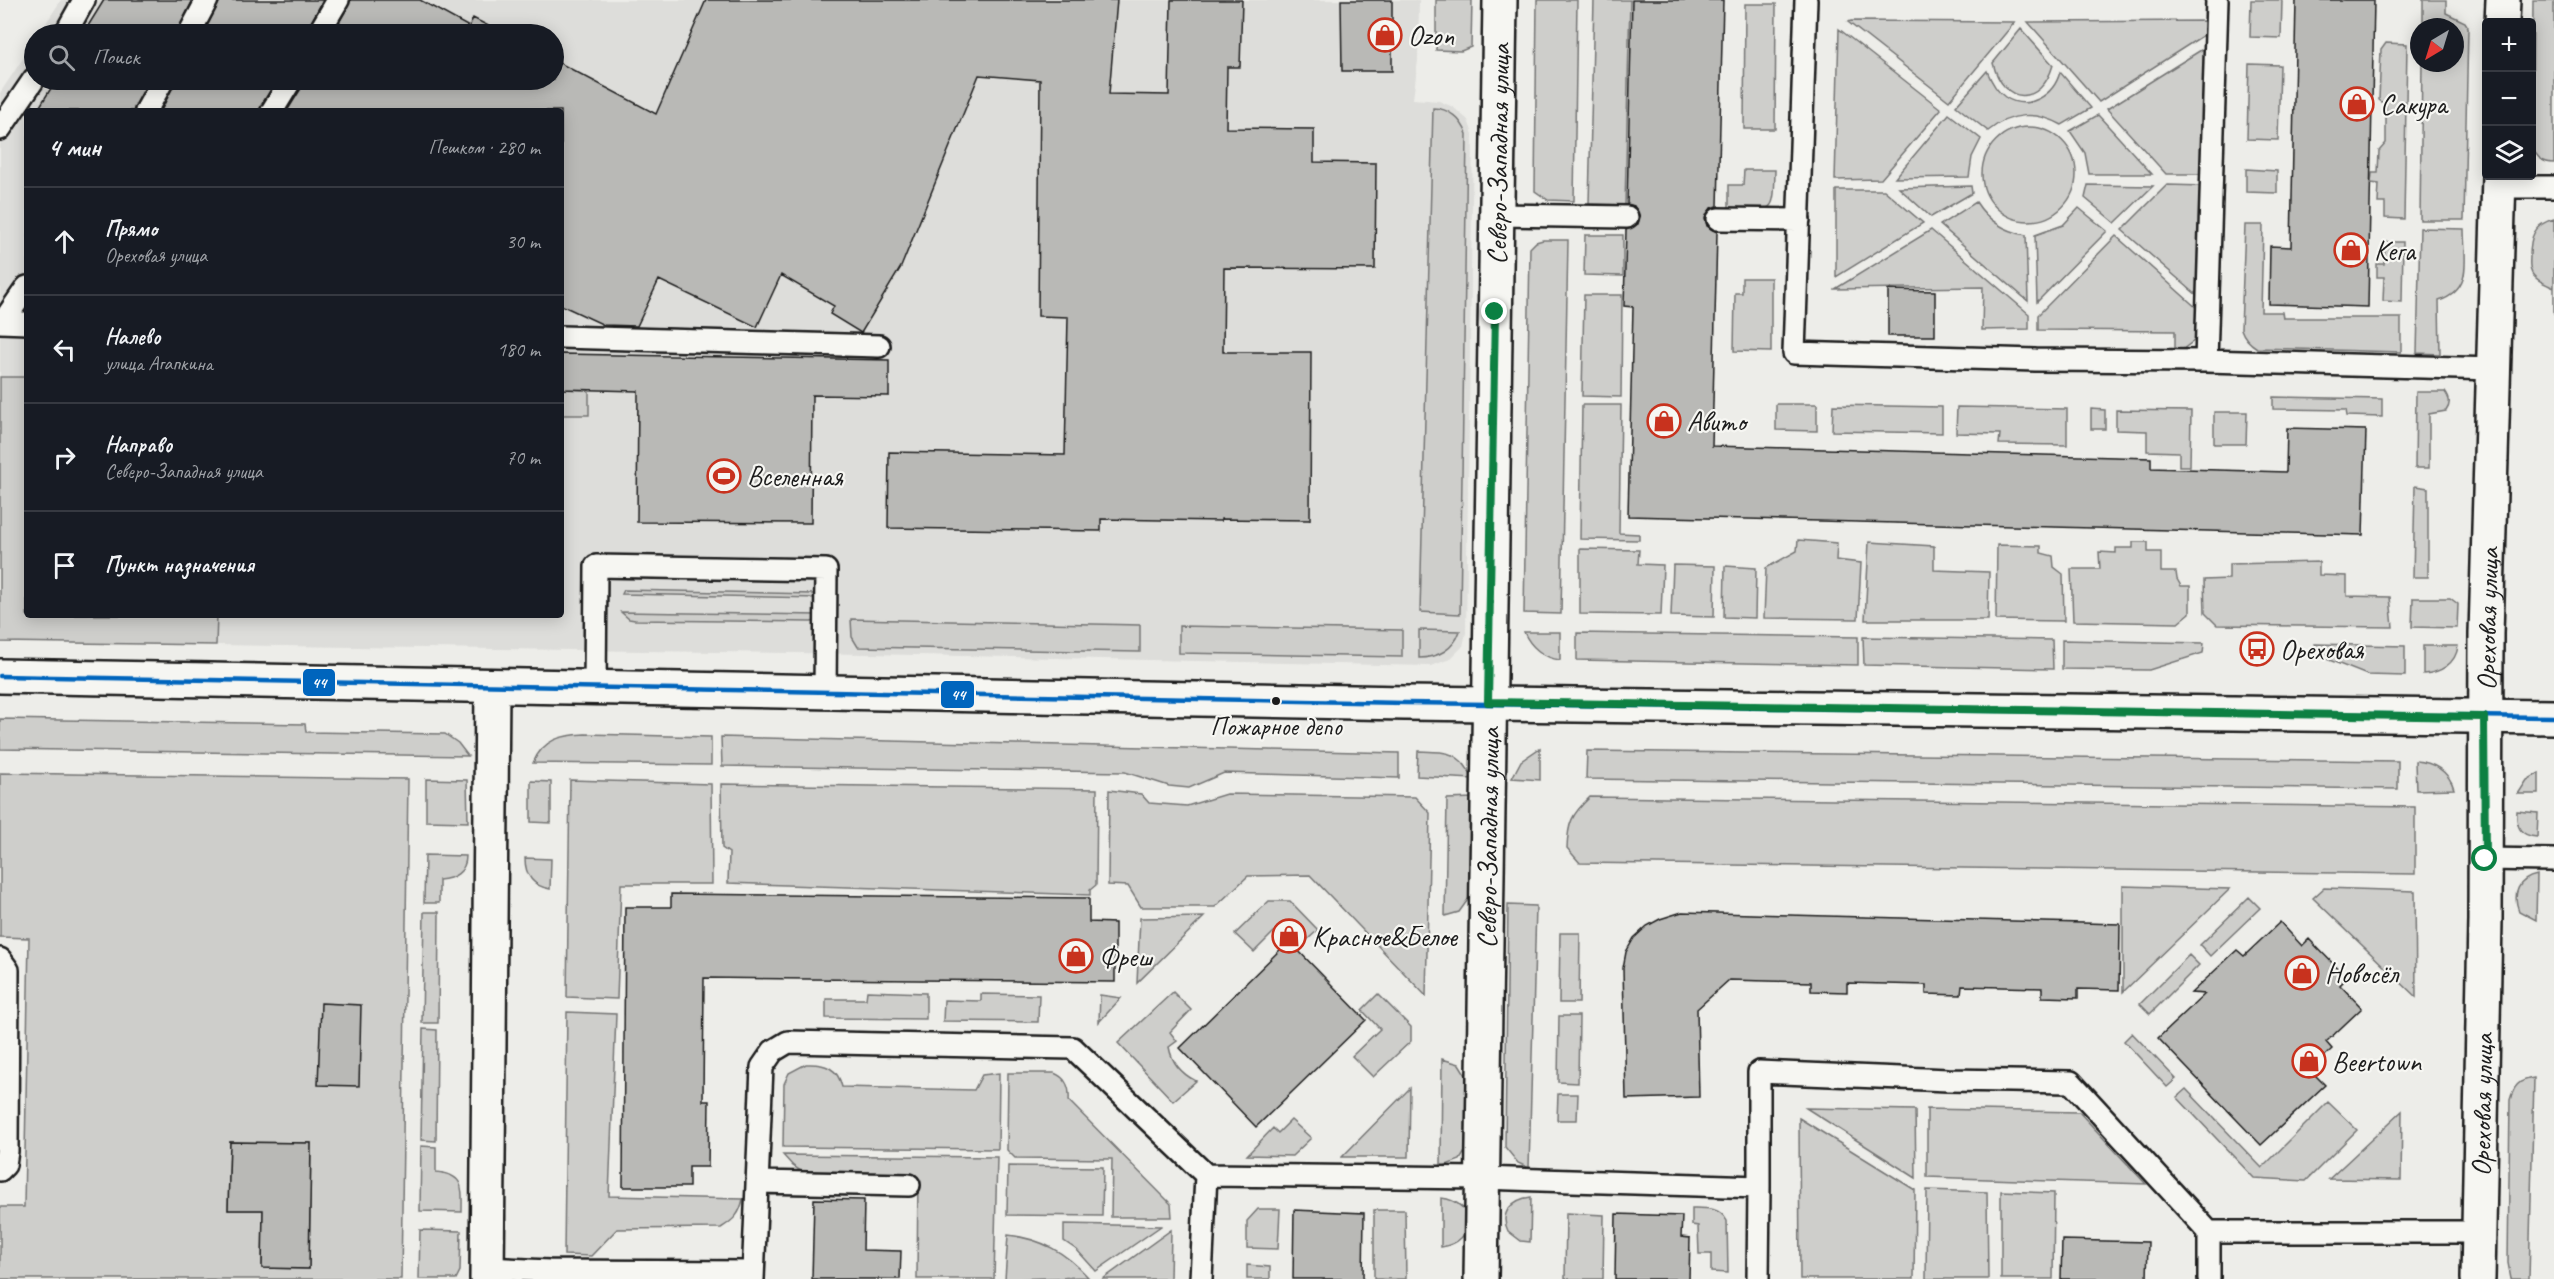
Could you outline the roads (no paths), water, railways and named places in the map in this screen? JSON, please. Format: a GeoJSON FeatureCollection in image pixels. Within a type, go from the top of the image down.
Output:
{"type":"FeatureCollection","features":[{"type":"Feature","properties":{"kind":"street","name":"Северо-Западная улица"},"geometry":{"type":"LineString","coordinates":[[1481,1279],[1500,0]]}},
{"type":"Feature","properties":{"kind":"street"},"geometry":{"type":"LineString","coordinates":[[2502,18],[2503,0]]}},
{"type":"Feature","properties":{"kind":"street","name":"Ореховая улица"},"geometry":{"type":"LineString","coordinates":[[2478,1279],[2485,859],[2484,717],[2499,181]]}},
{"type":"Feature","properties":{"kind":"street"},"geometry":{"type":"LineString","coordinates":[[0,676],[825,693],[2554,717]]}},
{"type":"Feature","properties":{"kind":"street"},"geometry":{"type":"LineString","coordinates":[[487,1273],[492,687]]}},
{"type":"Feature","properties":{"kind":"lane"},"geometry":{"type":"LineString","coordinates":[[71,24],[84,0]]}},
{"type":"Feature","properties":{"kind":"lane"},"geometry":{"type":"LineString","coordinates":[[194,24],[207,0]]}},
{"type":"Feature","properties":{"kind":"lane"},"geometry":{"type":"LineString","coordinates":[[324,24],[338,0]]}},
{"type":"Feature","properties":{"kind":"lane"},"geometry":{"type":"LineString","coordinates":[[1806,0],[1794,353],[2494,369]]}},
{"type":"Feature","properties":{"kind":"lane"},"geometry":{"type":"LineString","coordinates":[[2206,361],[2217,0]]}},
{"type":"Feature","properties":{"kind":"lane"},"geometry":{"type":"LineString","coordinates":[[0,129],[27,90]]}},
{"type":"Feature","properties":{"kind":"lane"},"geometry":{"type":"LineString","coordinates":[[148,108],[158,90]]}},
{"type":"Feature","properties":{"kind":"lane"},"geometry":{"type":"LineString","coordinates":[[274,108],[285,90]]}},
{"type":"Feature","properties":{"kind":"lane"},"geometry":{"type":"LineString","coordinates":[[2499,181],[2554,187]]}},
{"type":"Feature","properties":{"kind":"lane"},"geometry":{"type":"LineString","coordinates":[[1497,215],[1627,217]]}},
{"type":"Feature","properties":{"kind":"lane"},"geometry":{"type":"LineString","coordinates":[[1718,219],[1799,220]]}},
{"type":"Feature","properties":{"kind":"lane"},"geometry":{"type":"LineString","coordinates":[[1,322],[24,291]]}},
{"type":"Feature","properties":{"kind":"lane"},"geometry":{"type":"LineString","coordinates":[[1,322],[24,323]]}},
{"type":"Feature","properties":{"kind":"lane"},"geometry":{"type":"LineString","coordinates":[[564,337],[879,345]]}},
{"type":"Feature","properties":{"kind":"lane"},"geometry":{"type":"LineString","coordinates":[[595,689],[596,566],[608,566],[826,570],[825,693]]}},
{"type":"Feature","properties":{"kind":"lane"},"geometry":{"type":"LineString","coordinates":[[2485,859],[2554,860]]}},
{"type":"Feature","properties":{"kind":"lane"},"geometry":{"type":"LineString","coordinates":[[0,958],[8,970],[7,1151],[4,1165],[0,1170]]}},
{"type":"Feature","properties":{"kind":"lane"},"geometry":{"type":"LineString","coordinates":[[487,1273],[549,1271],[753,1275],[762,1067],[773,1051],[788,1042],[1073,1048],[1206,1175],[1482,1178],[1759,1187]]}},
{"type":"Feature","properties":{"kind":"lane"},"geometry":{"type":"LineString","coordinates":[[1758,1279],[1759,1072],[1948,1080],[2071,1082],[2209,1232],[2209,1279]]}},
{"type":"Feature","properties":{"kind":"lane"},"geometry":{"type":"LineString","coordinates":[[1201,1279],[1206,1175]]}},
{"type":"Feature","properties":{"kind":"lane"},"geometry":{"type":"LineString","coordinates":[[757,1182],[909,1185]]}},
{"type":"Feature","properties":{"kind":"lane"},"geometry":{"type":"LineString","coordinates":[[2209,1232],[2479,1232]]}},
{"type":"Feature","properties":{"kind":"place","name":"Ozon"},"geometry":{"type":"Point","coordinates":[1385,35]}},
{"type":"Feature","properties":{"kind":"place","name":"Сакура"},"geometry":{"type":"Point","coordinates":[2357,104]}},
{"type":"Feature","properties":{"kind":"place","name":"Кега"},"geometry":{"type":"Point","coordinates":[2351,250]}},
{"type":"Feature","properties":{"kind":"place","name":"Авито"},"geometry":{"type":"Point","coordinates":[1664,421]}},
{"type":"Feature","properties":{"kind":"place","name":"Вселенная"},"geometry":{"type":"Point","coordinates":[724,476]}},
{"type":"Feature","properties":{"kind":"place","name":"Ореховая"},"geometry":{"type":"Point","coordinates":[2257,649]}},
{"type":"Feature","properties":{"kind":"place","name":"Пожарное депо"},"geometry":{"type":"Point","coordinates":[1276,701]}},
{"type":"Feature","properties":{"kind":"place","name":"Красное&Белое"},"geometry":{"type":"Point","coordinates":[1289,936]}},
{"type":"Feature","properties":{"kind":"place","name":"Фреш"},"geometry":{"type":"Point","coordinates":[1076,956]}},
{"type":"Feature","properties":{"kind":"place","name":"Новосёл"},"geometry":{"type":"Point","coordinates":[2302,973]}},
{"type":"Feature","properties":{"kind":"place","name":"Beertown"},"geometry":{"type":"Point","coordinates":[2309,1061]}}]}
